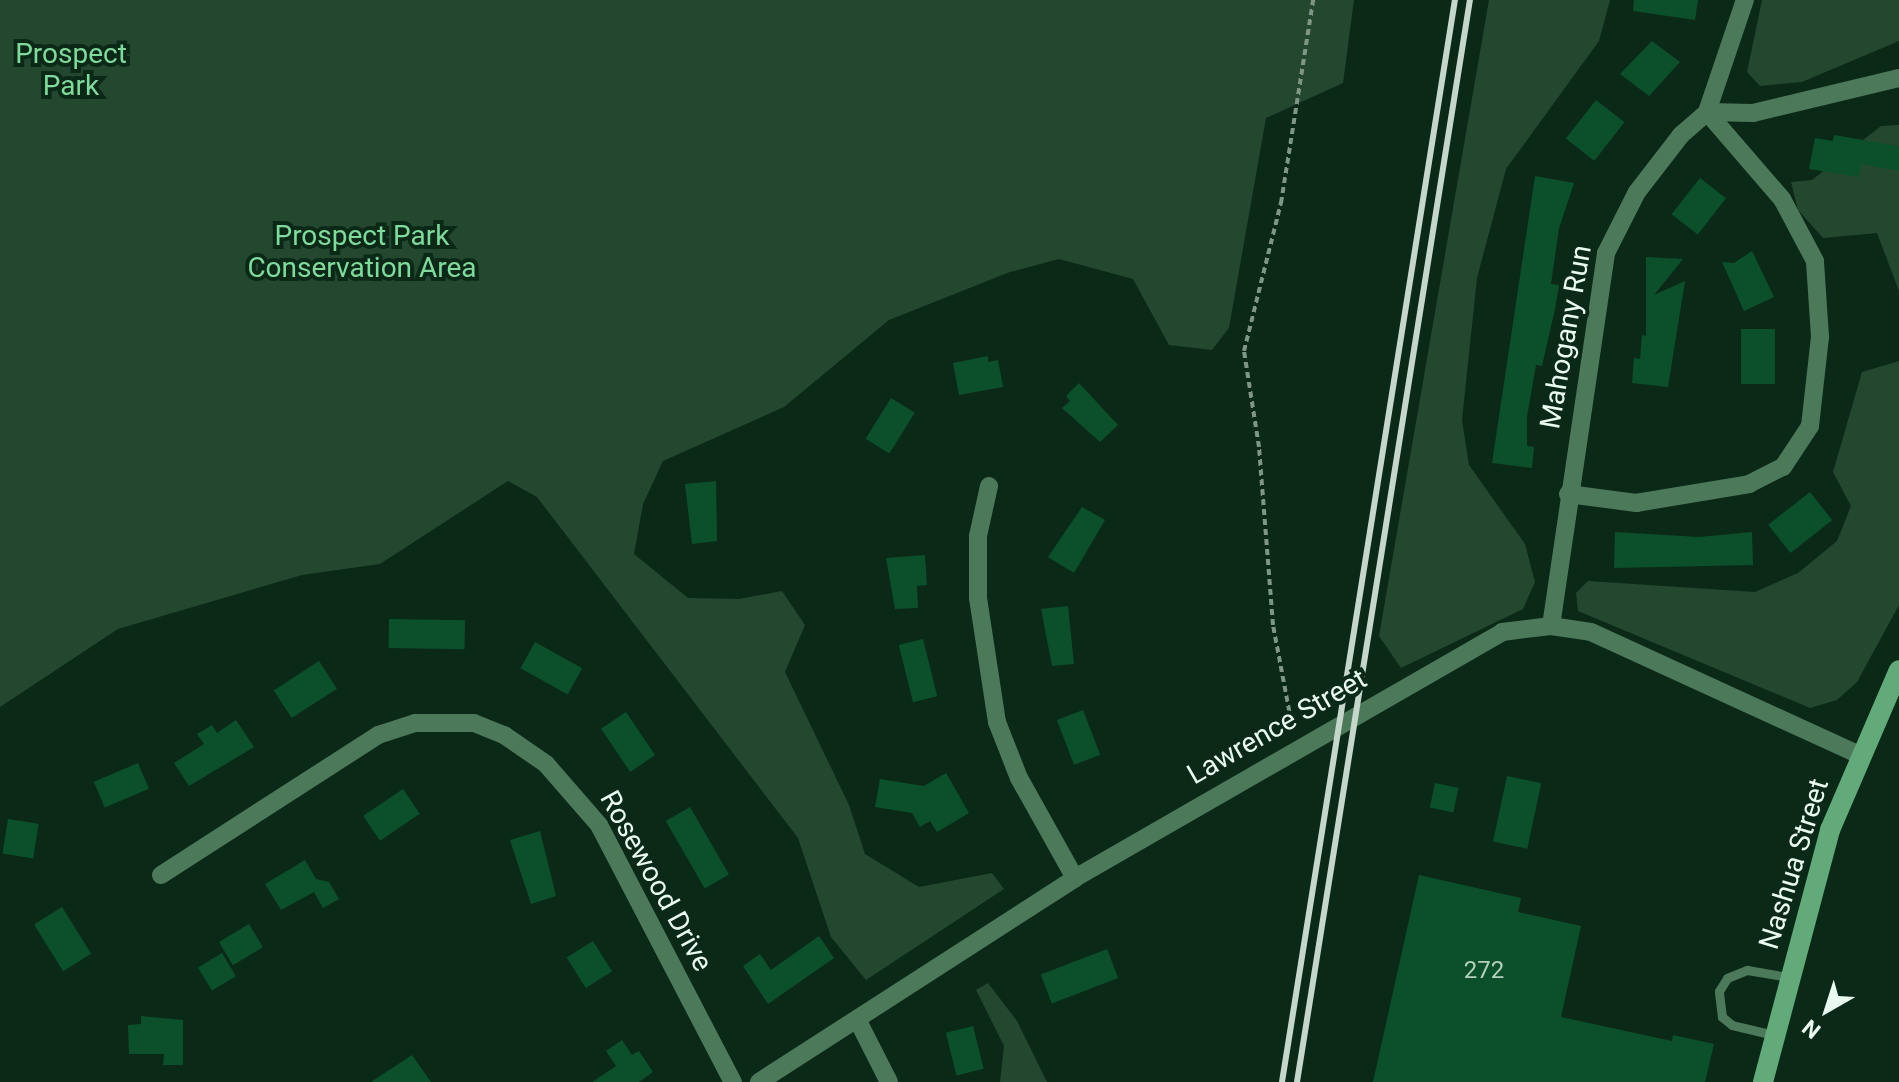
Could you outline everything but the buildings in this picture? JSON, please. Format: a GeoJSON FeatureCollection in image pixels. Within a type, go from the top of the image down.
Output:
{"type":"FeatureCollection","features":[{"type":"Feature","properties":{"kind":"main road","name":"Nashua Street"},"geometry":{"type":"LineString","coordinates":[[1763,1082],[1788,977],[1830,830],[1858,754],[1899,670]]}},
{"type":"Feature","properties":{"kind":"street","name":"Mahogany Run"},"geometry":{"type":"LineString","coordinates":[[1551,626],[1568,494],[1606,253],[1637,192],[1681,135],[1707,112],[1745,0]]}},
{"type":"Feature","properties":{"kind":"street"},"geometry":{"type":"LineString","coordinates":[[1707,112],[1753,113],[1899,78]]}},
{"type":"Feature","properties":{"kind":"street"},"geometry":{"type":"LineString","coordinates":[[1568,494],[1636,503],[1749,484],[1783,467],[1810,426],[1820,337],[1815,261],[1782,199],[1707,112]]}},
{"type":"Feature","properties":{"kind":"street"},"geometry":{"type":"LineString","coordinates":[[989,486],[978,536],[978,598],[997,722],[1019,778],[1075,878]]}},
{"type":"Feature","properties":{"kind":"street","name":"Lawrence Street"},"geometry":{"type":"LineString","coordinates":[[759,1082],[858,1021],[1075,878],[1478,641],[1502,632],[1551,626],[1619,642],[1858,754]]}},
{"type":"Feature","properties":{"kind":"street","name":"Rosewood Drive"},"geometry":{"type":"LineString","coordinates":[[161,875],[378,735],[431,721],[474,723],[504,735],[546,764],[599,825],[733,1082]]}},
{"type":"Feature","properties":{"kind":"street"},"geometry":{"type":"LineString","coordinates":[[858,1021],[889,1082]]}},
{"type":"Feature","properties":{"kind":"lane"},"geometry":{"type":"LineString","coordinates":[[1774,1035],[1732,1025],[1722,1017],[1719,991],[1727,978],[1747,970],[1788,977]]}},
{"type":"Feature","properties":{"kind":"path"},"geometry":{"type":"LineString","coordinates":[[1296,748],[1273,625],[1259,447],[1244,351],[1281,203],[1313,0]]}},
{"type":"Feature","properties":{"kind":"green space","name":"Prospect Park Conservation Area"},"geometry":{"type":"Polygon","coordinates":[[[0,0],[1354,0],[1343,83],[1266,118],[1229,328],[1212,350],[1169,345],[1133,279],[1059,259],[1010,272],[889,320],[784,407],[663,461],[643,504],[634,554],[688,598],[739,599],[782,591],[805,625],[785,672],[849,805],[865,854],[919,887],[992,873],[1004,889],[866,980],[831,937],[798,838],[537,497],[508,481],[380,564],[302,575],[118,629],[0,707],[0,0]]]}},
{"type":"Feature","properties":{"kind":"green space"},"geometry":{"type":"Polygon","coordinates":[[[1489,0],[1610,0],[1599,41],[1506,169],[1477,278],[1462,420],[1469,465],[1525,544],[1535,582],[1523,609],[1401,668],[1379,636],[1489,0]]]}},
{"type":"Feature","properties":{"kind":"green space"},"geometry":{"type":"Polygon","coordinates":[[[1762,0],[1899,0],[1899,41],[1802,82],[1760,86],[1747,72],[1762,0]]]}},
{"type":"Feature","properties":{"kind":"green space"},"geometry":{"type":"Polygon","coordinates":[[[1899,125],[1899,291],[1877,233],[1823,238],[1798,210],[1791,182],[1812,180],[1881,126],[1899,125]]]}},
{"type":"Feature","properties":{"kind":"green space"},"geometry":{"type":"Polygon","coordinates":[[[1899,361],[1899,605],[1857,682],[1837,700],[1810,708],[1578,611],[1576,593],[1588,581],[1755,592],[1798,573],[1837,541],[1851,506],[1833,472],[1862,372],[1899,361]]]}},
{"type":"Feature","properties":{"kind":"green space"},"geometry":{"type":"Polygon","coordinates":[[[988,983],[1017,1021],[1047,1082],[1000,1082],[1004,1046],[976,990],[988,983]]]}},
{"type":"Feature","properties":{"kind":"railway"},"geometry":{"type":"LineString","coordinates":[[1282,1082],[1455,0]]}},
{"type":"Feature","properties":{"kind":"railway"},"geometry":{"type":"LineString","coordinates":[[1297,1082],[1470,0]]}},
{"type":"Feature","properties":{"kind":"park label","name":"Prospect Park"},"geometry":{"type":"Point","coordinates":[71,70]}}]}
